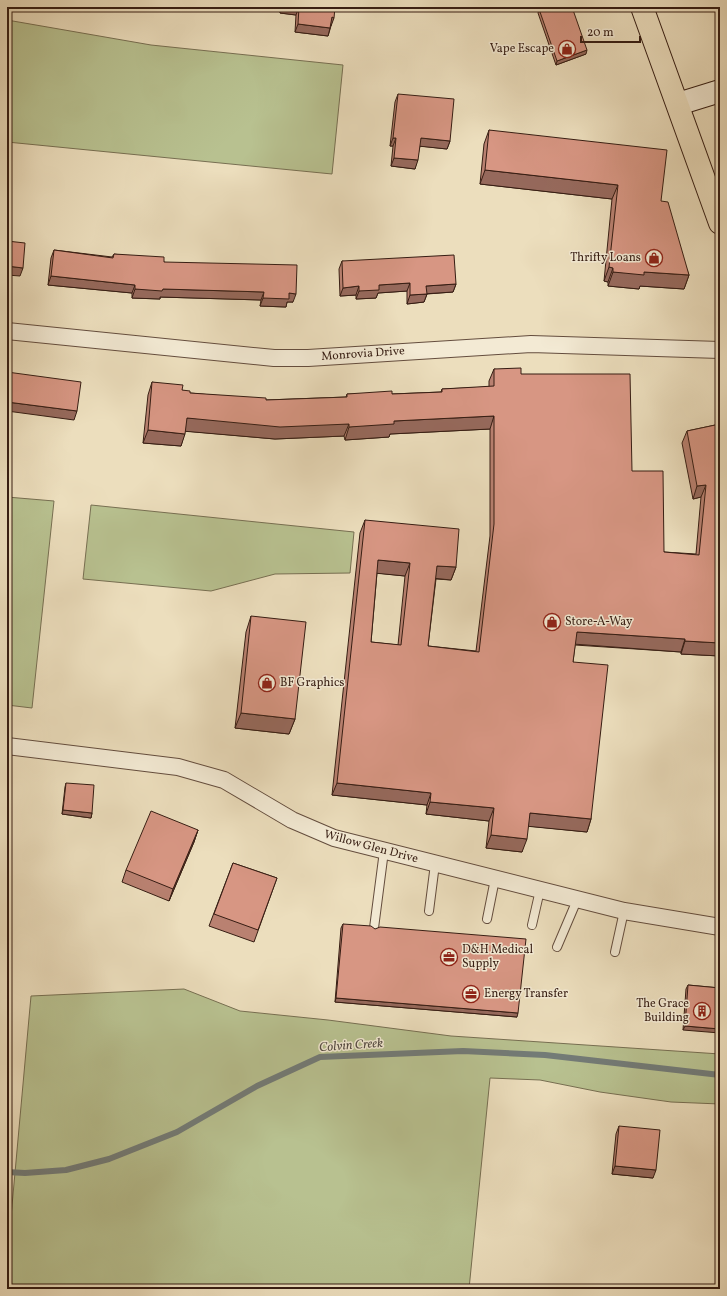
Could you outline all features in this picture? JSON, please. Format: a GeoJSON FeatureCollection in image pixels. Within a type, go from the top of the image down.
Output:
{"type":"FeatureCollection","features":[{"type":"Feature","properties":{"kind":"main road"},"geometry":{"type":"LineString","coordinates":[[642,7],[720,223]]}},
{"type":"Feature","properties":{"kind":"main road"},"geometry":{"type":"LineString","coordinates":[[678,104],[720,91]]}},
{"type":"Feature","properties":{"kind":"street","name":"Monrovia Drive"},"geometry":{"type":"LineString","coordinates":[[7,331],[274,358],[308,358],[531,344],[720,350]]}},
{"type":"Feature","properties":{"kind":"street","name":"Willow Glen Drive"},"geometry":{"type":"LineString","coordinates":[[7,746],[178,767],[199,771],[224,780],[313,830],[334,838],[624,911],[720,927]]}},
{"type":"Feature","properties":{"kind":"lane"},"geometry":{"type":"LineString","coordinates":[[374,928],[384,851]]}},
{"type":"Feature","properties":{"kind":"lane"},"geometry":{"type":"LineString","coordinates":[[429,911],[436,864]]}},
{"type":"Feature","properties":{"kind":"lane"},"geometry":{"type":"LineString","coordinates":[[487,919],[495,879]]}},
{"type":"Feature","properties":{"kind":"lane"},"geometry":{"type":"LineString","coordinates":[[532,925],[540,890]]}},
{"type":"Feature","properties":{"kind":"lane"},"geometry":{"type":"LineString","coordinates":[[557,947],[577,900]]}},
{"type":"Feature","properties":{"kind":"lane"},"geometry":{"type":"LineString","coordinates":[[615,952],[624,911]]}},
{"type":"Feature","properties":{"kind":"green space"},"geometry":{"type":"Polygon","coordinates":[[[7,20],[151,45],[343,65],[332,174],[7,142],[7,20]]]}},
{"type":"Feature","properties":{"kind":"green space"},"geometry":{"type":"Polygon","coordinates":[[[7,497],[54,501],[32,708],[7,705],[7,497]]]}},
{"type":"Feature","properties":{"kind":"green space"},"geometry":{"type":"Polygon","coordinates":[[[91,505],[354,532],[350,573],[275,574],[211,591],[83,579],[91,505]]]}},
{"type":"Feature","properties":{"kind":"green space"},"geometry":{"type":"Polygon","coordinates":[[[184,989],[240,1011],[328,1020],[451,1036],[720,1054],[720,1104],[671,1102],[600,1092],[540,1080],[490,1078],[469,1289],[7,1289],[7,1261],[31,996],[184,989]]]}},
{"type":"Feature","properties":{"kind":"building"},"geometry":{"type":"Polygon","coordinates":[[[299,7],[335,7],[334,18],[332,17],[330,28],[298,24],[299,7]]]}},
{"type":"Feature","properties":{"kind":"building"},"geometry":{"type":"Polygon","coordinates":[[[545,7],[572,7],[587,50],[557,61],[539,9],[545,7]]]}},
{"type":"Feature","properties":{"kind":"building"},"geometry":{"type":"Polygon","coordinates":[[[398,94],[454,99],[450,141],[421,138],[418,160],[394,158],[396,138],[393,138],[398,94]]]}},
{"type":"Feature","properties":{"kind":"building"},"geometry":{"type":"Polygon","coordinates":[[[489,130],[667,150],[661,201],[668,202],[689,275],[644,272],[644,275],[613,272],[613,268],[609,267],[618,185],[485,170],[489,130]]]}},
{"type":"Feature","properties":{"kind":"building"},"geometry":{"type":"Polygon","coordinates":[[[7,241],[25,243],[23,268],[7,266],[7,241]]]}},
{"type":"Feature","properties":{"kind":"building"},"geometry":{"type":"Polygon","coordinates":[[[54,250],[113,258],[114,254],[164,257],[164,262],[297,265],[296,294],[289,293],[289,299],[263,298],[264,292],[163,289],[162,291],[135,289],[135,285],[51,276],[54,250]]]}},
{"type":"Feature","properties":{"kind":"building"},"geometry":{"type":"Polygon","coordinates":[[[454,255],[456,284],[426,286],[427,294],[410,295],[410,283],[379,285],[379,290],[359,291],[359,286],[343,288],[342,261],[454,255]]]}},
{"type":"Feature","properties":{"kind":"building"},"geometry":{"type":"Polygon","coordinates":[[[521,368],[521,374],[630,374],[632,471],[663,471],[664,552],[699,555],[706,485],[697,486],[687,431],[720,424],[720,643],[685,641],[685,639],[577,632],[573,662],[608,665],[591,819],[530,813],[527,839],[491,835],[494,808],[430,802],[431,793],[337,783],[365,520],[459,529],[456,567],[437,566],[428,646],[479,652],[494,524],[494,416],[394,421],[394,424],[349,427],[349,424],[280,427],[187,418],[185,434],[148,430],[152,382],[183,385],[182,390],[190,391],[190,393],[266,398],[266,400],[347,397],[347,394],[392,391],[392,394],[442,392],[442,389],[494,386],[494,369],[521,368]],[[378,560],[371,642],[401,645],[410,563],[378,560]]]}},
{"type":"Feature","properties":{"kind":"building"},"geometry":{"type":"Polygon","coordinates":[[[7,372],[81,382],[77,411],[7,402],[7,372]]]}},
{"type":"Feature","properties":{"kind":"building","name":"BF Graphics"},"geometry":{"type":"Polygon","coordinates":[[[251,616],[306,622],[295,719],[241,713],[251,616]]]}},
{"type":"Feature","properties":{"kind":"building"},"geometry":{"type":"Polygon","coordinates":[[[66,783],[94,785],[92,813],[63,810],[66,783]]]}},
{"type":"Feature","properties":{"kind":"building"},"geometry":{"type":"Polygon","coordinates":[[[151,811],[198,830],[173,889],[126,870],[151,811]]]}},
{"type":"Feature","properties":{"kind":"building"},"geometry":{"type":"Polygon","coordinates":[[[233,863],[277,878],[258,930],[214,914],[233,863]]]}},
{"type":"Feature","properties":{"kind":"building"},"geometry":{"type":"Polygon","coordinates":[[[343,924],[371,926],[375,929],[380,927],[526,939],[518,1013],[336,998],[343,924]]]}},
{"type":"Feature","properties":{"kind":"building","name":"The Grace Building"},"geometry":{"type":"Polygon","coordinates":[[[688,985],[720,988],[720,1029],[685,1026],[688,985]]]}},
{"type":"Feature","properties":{"kind":"building"},"geometry":{"type":"Polygon","coordinates":[[[619,1126],[660,1130],[656,1170],[615,1166],[619,1126]]]}},
{"type":"Feature","properties":{"kind":"waterway","name":"Colvin Creek"},"geometry":{"type":"LineString","coordinates":[[7,1172],[25,1173],[66,1170],[109,1159],[177,1132],[257,1086],[320,1057],[463,1051],[545,1055],[720,1075]]}},
{"type":"Feature","properties":{"kind":"place","name":"Vape Escape"},"geometry":{"type":"Point","coordinates":[567,49]}},
{"type":"Feature","properties":{"kind":"place","name":"Thrifty Loans"},"geometry":{"type":"Point","coordinates":[654,258]}},
{"type":"Feature","properties":{"kind":"place","name":"Store-A-Way"},"geometry":{"type":"Point","coordinates":[552,622]}},
{"type":"Feature","properties":{"kind":"place","name":"BF Graphics"},"geometry":{"type":"Point","coordinates":[267,683]}},
{"type":"Feature","properties":{"kind":"place","name":"D&H Medical Supply"},"geometry":{"type":"Point","coordinates":[449,957]}},
{"type":"Feature","properties":{"kind":"place","name":"Energy Transfer"},"geometry":{"type":"Point","coordinates":[471,994]}},
{"type":"Feature","properties":{"kind":"place","name":"The Grace Building"},"geometry":{"type":"Point","coordinates":[702,1011]}}]}
